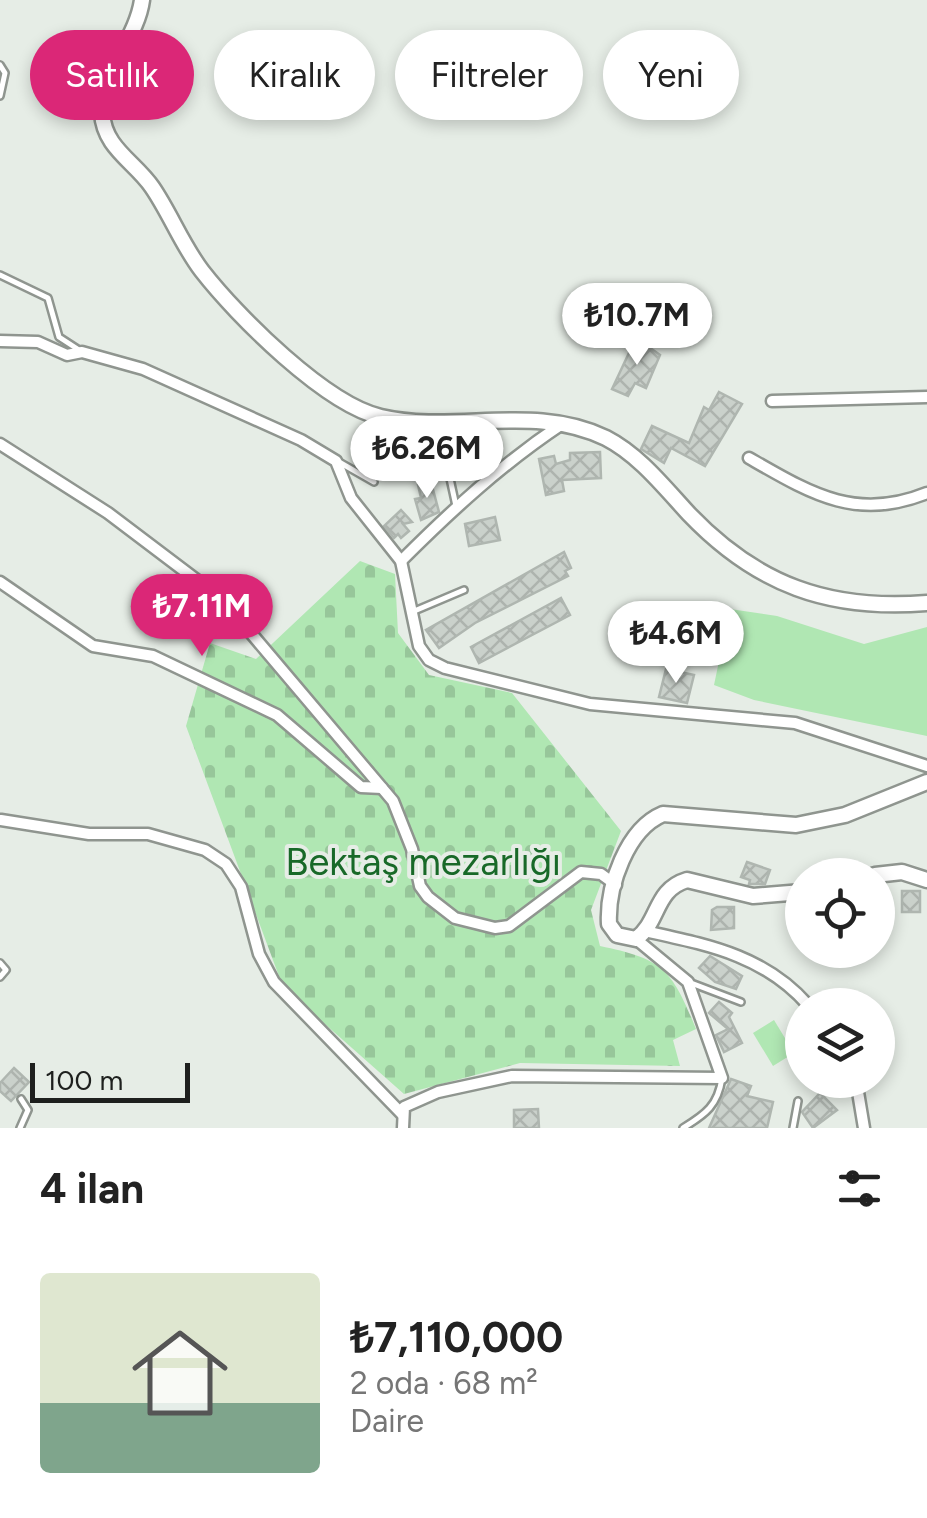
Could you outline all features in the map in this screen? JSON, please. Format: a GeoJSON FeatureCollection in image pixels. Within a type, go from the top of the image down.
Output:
{"type":"FeatureCollection","features":[{"type":"Feature","properties":{"kind":"street"},"geometry":{"type":"LineString","coordinates":[[142,0],[102,101],[106,131],[122,156],[150,183],[188,250],[223,295],[333,397],[385,418],[563,424],[622,448],[727,552],[760,574],[855,603],[927,603]]}},
{"type":"Feature","properties":{"kind":"street"},"geometry":{"type":"LineString","coordinates":[[0,340],[38,342],[67,355],[82,352],[143,369],[301,440],[336,461],[351,498],[401,561],[419,646],[430,660],[444,668],[590,704],[795,723],[927,766]]}},
{"type":"Feature","properties":{"kind":"street"},"geometry":{"type":"LineString","coordinates":[[772,401],[927,397]]}},
{"type":"Feature","properties":{"kind":"street"},"geometry":{"type":"LineString","coordinates":[[401,561],[456,506],[517,454],[563,424]]}},
{"type":"Feature","properties":{"kind":"street"},"geometry":{"type":"LineString","coordinates":[[0,444],[108,514],[223,600],[383,788],[402,819],[420,886],[455,918],[509,926],[581,872],[601,874],[616,885]]}},
{"type":"Feature","properties":{"kind":"street"},"geometry":{"type":"LineString","coordinates":[[749,458],[816,497],[866,506],[898,505],[927,493]]}},
{"type":"Feature","properties":{"kind":"street"},"geometry":{"type":"LineString","coordinates":[[0,582],[93,646],[153,656],[277,715],[361,786],[383,788]]}},
{"type":"Feature","properties":{"kind":"street"},"geometry":{"type":"LineString","coordinates":[[793,988],[739,953],[640,935],[616,935],[609,924],[616,885],[636,831],[663,814],[796,825],[845,815],[927,782]]}},
{"type":"Feature","properties":{"kind":"street"},"geometry":{"type":"LineString","coordinates":[[1,820],[89,834],[148,834],[205,850],[226,864],[241,887],[259,954],[274,982],[403,1122]]}},
{"type":"Feature","properties":{"kind":"street"},"geometry":{"type":"LineString","coordinates":[[895,873],[927,880]]}},
{"type":"Feature","properties":{"kind":"street"},"geometry":{"type":"LineString","coordinates":[[640,935],[662,894],[687,880],[754,896],[785,893]]}},
{"type":"Feature","properties":{"kind":"street"},"geometry":{"type":"LineString","coordinates":[[403,1122],[404,1107],[438,1092],[512,1076],[722,1078],[688,982],[640,935]]}},
{"type":"Feature","properties":{"kind":"street"},"geometry":{"type":"LineString","coordinates":[[859,1098],[864,1128]]}},
{"type":"Feature","properties":{"kind":"lane"},"geometry":{"type":"LineString","coordinates":[[0,65],[5,83],[0,96]]}},
{"type":"Feature","properties":{"kind":"lane"},"geometry":{"type":"LineString","coordinates":[[0,276],[48,298],[60,337],[82,352]]}},
{"type":"Feature","properties":{"kind":"lane"},"geometry":{"type":"LineString","coordinates":[[442,442],[456,506]]}},
{"type":"Feature","properties":{"kind":"lane"},"geometry":{"type":"LineString","coordinates":[[336,461],[374,482]]}},
{"type":"Feature","properties":{"kind":"lane"},"geometry":{"type":"LineString","coordinates":[[412,612],[464,590]]}},
{"type":"Feature","properties":{"kind":"lane"},"geometry":{"type":"LineString","coordinates":[[0,963],[6,970],[0,978]]}},
{"type":"Feature","properties":{"kind":"lane"},"geometry":{"type":"LineString","coordinates":[[688,982],[742,1002]]}},
{"type":"Feature","properties":{"kind":"lane"},"geometry":{"type":"LineString","coordinates":[[683,1128],[707,1114],[720,1097],[722,1078]]}},
{"type":"Feature","properties":{"kind":"lane"},"geometry":{"type":"LineString","coordinates":[[20,1128],[28,1110],[21,1099]]}},
{"type":"Feature","properties":{"kind":"lane"},"geometry":{"type":"LineString","coordinates":[[794,1128],[798,1102]]}},
{"type":"Feature","properties":{"kind":"green space","name":"Bektaş mezarlığı"},"geometry":{"type":"Polygon","coordinates":[[[360,561],[395,574],[398,633],[429,675],[512,693],[621,831],[591,910],[600,946],[652,962],[672,980],[696,1029],[673,1040],[680,1066],[520,1063],[404,1094],[283,987],[186,726],[210,643],[256,659],[360,561]]]}},
{"type":"Feature","properties":{"kind":"green space"},"geometry":{"type":"Polygon","coordinates":[[[730,609],[777,616],[864,644],[927,627],[927,736],[754,700],[714,685],[730,609]]]}},
{"type":"Feature","properties":{"kind":"green space"},"geometry":{"type":"Polygon","coordinates":[[[774,1020],[785,1038],[785,1059],[773,1066],[753,1033],[774,1020]]]}},
{"type":"Feature","properties":{"kind":"building"},"geometry":{"type":"Polygon","coordinates":[[[636,338],[660,355],[646,388],[635,383],[628,396],[612,389],[636,338]]]}},
{"type":"Feature","properties":{"kind":"building"},"geometry":{"type":"Polygon","coordinates":[[[719,392],[742,404],[705,466],[671,448],[664,463],[641,449],[652,426],[689,443],[704,407],[709,410],[719,392]]]}},
{"type":"Feature","properties":{"kind":"building"},"geometry":{"type":"Polygon","coordinates":[[[600,452],[601,478],[562,480],[564,491],[546,495],[539,459],[554,456],[556,464],[570,460],[570,453],[600,452]]]}},
{"type":"Feature","properties":{"kind":"building"},"geometry":{"type":"Polygon","coordinates":[[[431,482],[439,512],[421,520],[415,499],[421,498],[418,485],[431,482]]]}},
{"type":"Feature","properties":{"kind":"building"},"geometry":{"type":"Polygon","coordinates":[[[401,510],[412,522],[403,524],[409,531],[394,538],[384,526],[401,510]]]}},
{"type":"Feature","properties":{"kind":"building"},"geometry":{"type":"Polygon","coordinates":[[[495,517],[500,540],[469,546],[465,524],[495,517]]]}},
{"type":"Feature","properties":{"kind":"building"},"geometry":{"type":"Polygon","coordinates":[[[564,552],[571,568],[565,571],[568,576],[475,623],[439,648],[426,630],[564,552]]]}},
{"type":"Feature","properties":{"kind":"building"},"geometry":{"type":"Polygon","coordinates":[[[561,598],[570,615],[479,663],[471,647],[561,598]]]}},
{"type":"Feature","properties":{"kind":"building"},"geometry":{"type":"Polygon","coordinates":[[[666,669],[694,675],[687,703],[659,697],[666,669]]]}},
{"type":"Feature","properties":{"kind":"building"},"geometry":{"type":"Polygon","coordinates":[[[747,862],[770,870],[765,884],[749,884],[750,880],[741,877],[747,862]]]}},
{"type":"Feature","properties":{"kind":"building"},"geometry":{"type":"Polygon","coordinates":[[[902,891],[920,891],[920,912],[902,912],[902,891]]]}},
{"type":"Feature","properties":{"kind":"building"},"geometry":{"type":"Polygon","coordinates":[[[734,907],[734,928],[711,930],[712,910],[734,907]]]}},
{"type":"Feature","properties":{"kind":"building"},"geometry":{"type":"Polygon","coordinates":[[[710,956],[742,976],[736,989],[715,982],[699,968],[710,956]]]}},
{"type":"Feature","properties":{"kind":"building"},"geometry":{"type":"Polygon","coordinates":[[[719,1002],[732,1013],[729,1017],[742,1043],[724,1052],[716,1035],[728,1029],[709,1013],[719,1002]]]}},
{"type":"Feature","properties":{"kind":"building"},"geometry":{"type":"Polygon","coordinates":[[[14,1068],[29,1082],[11,1101],[0,1091],[0,1083],[14,1068]]]}},
{"type":"Feature","properties":{"kind":"building"},"geometry":{"type":"Polygon","coordinates":[[[731,1079],[751,1086],[747,1096],[773,1102],[767,1128],[709,1128],[731,1079]]]}},
{"type":"Feature","properties":{"kind":"building"},"geometry":{"type":"Polygon","coordinates":[[[815,1098],[825,1098],[837,1110],[813,1128],[802,1112],[815,1098]]]}},
{"type":"Feature","properties":{"kind":"building"},"geometry":{"type":"Polygon","coordinates":[[[538,1109],[539,1128],[514,1128],[514,1110],[538,1109]]]}}]}
